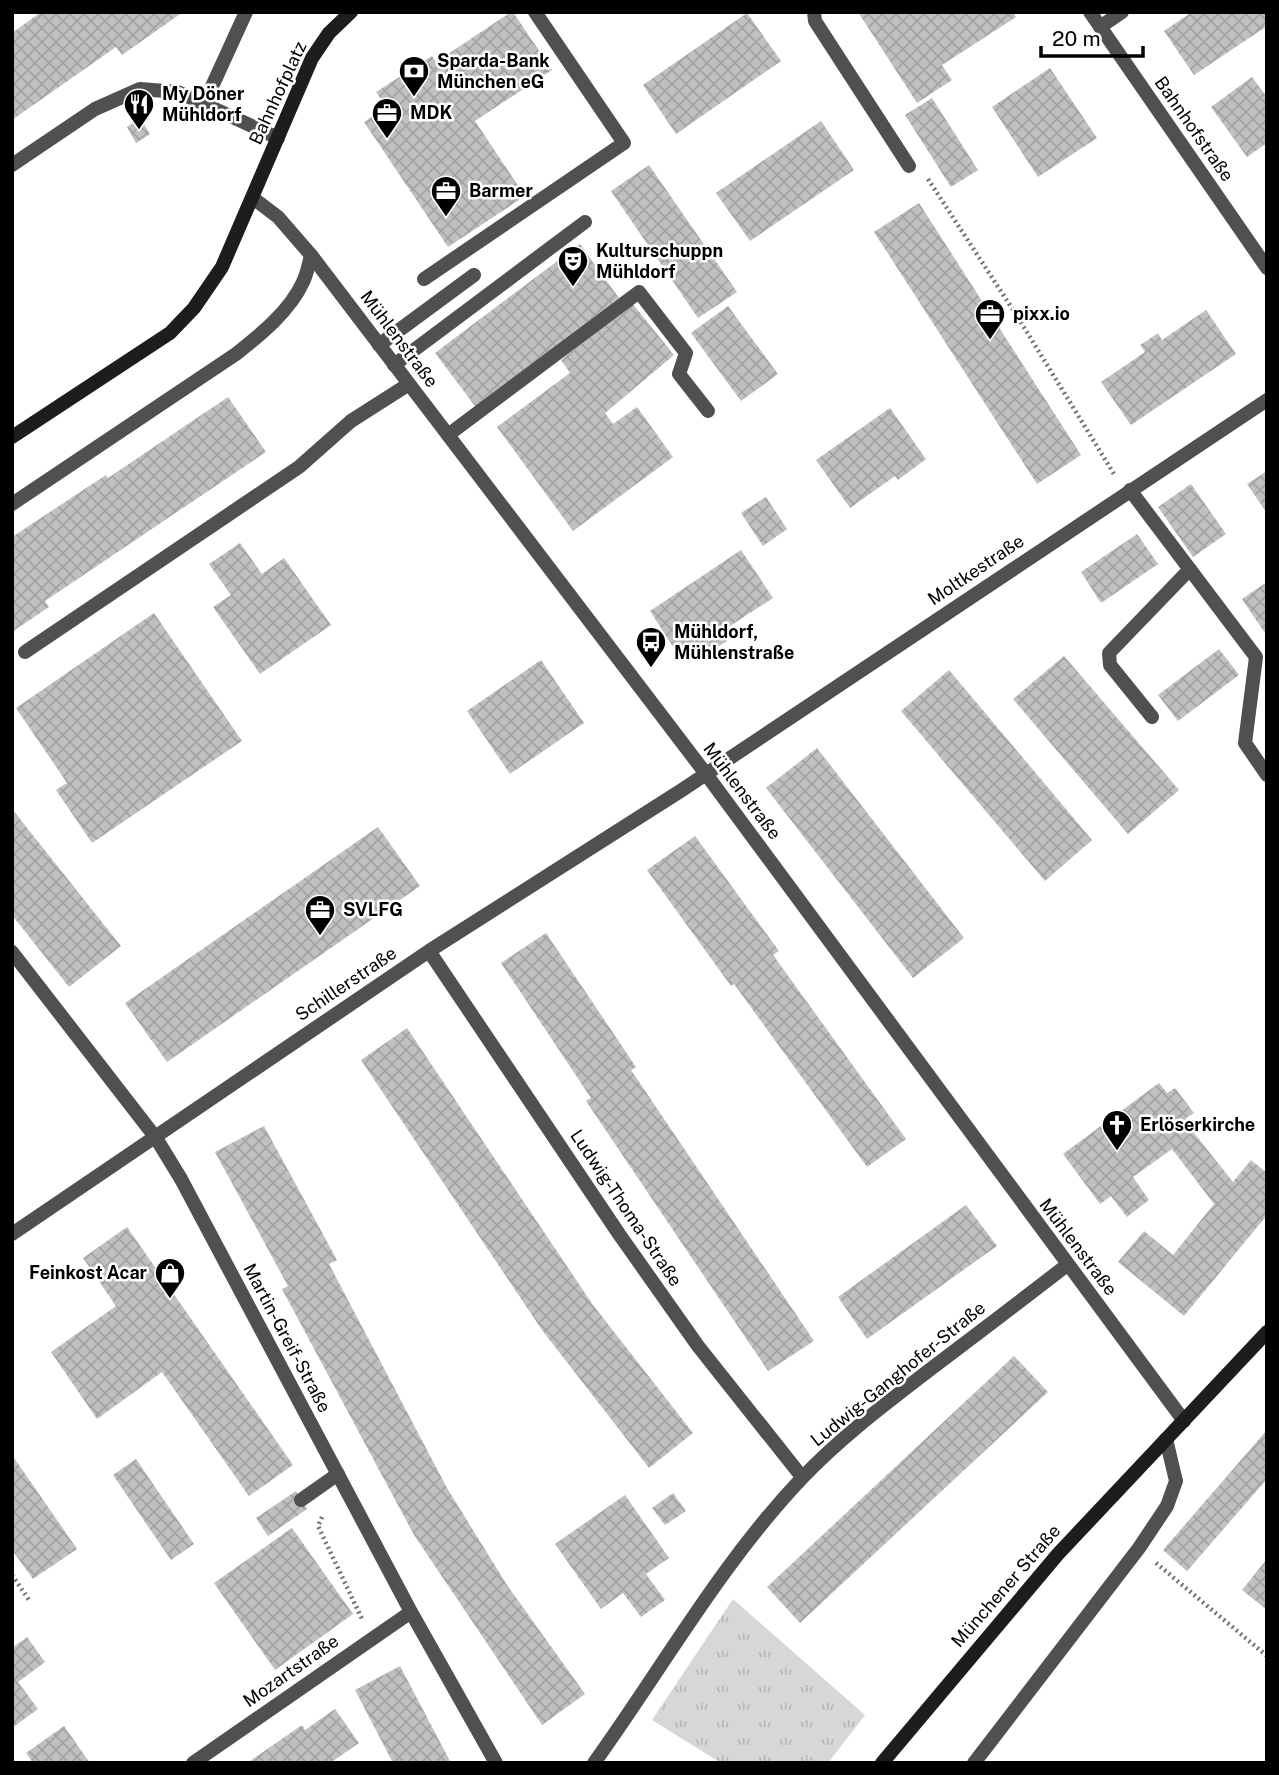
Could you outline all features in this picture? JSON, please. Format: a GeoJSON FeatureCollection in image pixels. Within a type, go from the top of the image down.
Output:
{"type":"FeatureCollection","features":[{"type":"Feature","properties":{"kind":"street"},"geometry":{"type":"LineString","coordinates":[[204,104],[246,12]]}},
{"type":"Feature","properties":{"kind":"street","name":"Bahnhofplatz"},"geometry":{"type":"LineString","coordinates":[[12,437],[170,333],[194,308],[222,267],[312,58],[330,33],[351,12]]}},
{"type":"Feature","properties":{"kind":"street"},"geometry":{"type":"LineString","coordinates":[[424,279],[624,142],[534,12]]}},
{"type":"Feature","properties":{"kind":"street"},"geometry":{"type":"LineString","coordinates":[[814,12],[815,21],[909,166]]}},
{"type":"Feature","properties":{"kind":"street","name":"Bahnhofstraße"},"geometry":{"type":"LineString","coordinates":[[1090,12],[1267,268]]}},
{"type":"Feature","properties":{"kind":"street"},"geometry":{"type":"LineString","coordinates":[[1100,27],[1122,12]]}},
{"type":"Feature","properties":{"kind":"street"},"geometry":{"type":"LineString","coordinates":[[12,165],[95,109],[140,89],[178,92],[278,138]]}},
{"type":"Feature","properties":{"kind":"street","name":"Mühlenstraße"},"geometry":{"type":"LineString","coordinates":[[253,198],[278,217],[311,255],[706,774],[1184,1421]]}},
{"type":"Feature","properties":{"kind":"street"},"geometry":{"type":"LineString","coordinates":[[394,365],[585,222]]}},
{"type":"Feature","properties":{"kind":"street"},"geometry":{"type":"LineString","coordinates":[[12,504],[259,336],[287,306],[303,283],[311,255]]}},
{"type":"Feature","properties":{"kind":"street"},"geometry":{"type":"LineString","coordinates":[[379,345],[474,275]]}},
{"type":"Feature","properties":{"kind":"street"},"geometry":{"type":"LineString","coordinates":[[448,435],[639,292],[686,353],[679,374],[708,411]]}},
{"type":"Feature","properties":{"kind":"street"},"geometry":{"type":"LineString","coordinates":[[25,652],[299,467],[351,421],[409,384]]}},
{"type":"Feature","properties":{"kind":"street","name":"Moltkestraße"},"geometry":{"type":"LineString","coordinates":[[706,774],[1267,400]]}},
{"type":"Feature","properties":{"kind":"street"},"geometry":{"type":"LineString","coordinates":[[1128,491],[1256,657],[1245,743],[1267,775]]}},
{"type":"Feature","properties":{"kind":"street"},"geometry":{"type":"LineString","coordinates":[[1152,717],[1110,665],[1109,653],[1190,569]]}},
{"type":"Feature","properties":{"kind":"street","name":"Schillerstraße"},"geometry":{"type":"LineString","coordinates":[[12,1234],[429,951],[706,774]]}},
{"type":"Feature","properties":{"kind":"street","name":"Ludwig-Thoma-Straße"},"geometry":{"type":"LineString","coordinates":[[429,951],[690,1335],[802,1477]]}},
{"type":"Feature","properties":{"kind":"street","name":"Martin-Greif-Straße"},"geometry":{"type":"LineString","coordinates":[[12,952],[156,1138],[181,1179],[411,1612],[496,1763]]}},
{"type":"Feature","properties":{"kind":"street","name":"Ludwig-Ganghofer-Straße"},"geometry":{"type":"LineString","coordinates":[[594,1763],[700,1604],[755,1532],[802,1477],[840,1441],[898,1394],[1067,1265]]}},
{"type":"Feature","properties":{"kind":"street","name":"Münchener Straße"},"geometry":{"type":"LineString","coordinates":[[882,1763],[1058,1554],[1267,1332]]}},
{"type":"Feature","properties":{"kind":"street"},"geometry":{"type":"LineString","coordinates":[[974,1763],[1139,1548],[1167,1506],[1176,1481],[1166,1439]]}},
{"type":"Feature","properties":{"kind":"street"},"geometry":{"type":"LineString","coordinates":[[301,1500],[338,1474]]}},
{"type":"Feature","properties":{"kind":"street","name":"Mozartstraße"},"geometry":{"type":"LineString","coordinates":[[193,1763],[411,1612]]}},
{"type":"Feature","properties":{"kind":"path"},"geometry":{"type":"LineString","coordinates":[[909,166],[926,175],[1128,491]]}},
{"type":"Feature","properties":{"kind":"path"},"geometry":{"type":"LineString","coordinates":[[323,1485],[330,1497],[317,1526],[372,1639]]}},
{"type":"Feature","properties":{"kind":"path"},"geometry":{"type":"LineString","coordinates":[[1139,1548],[1267,1656]]}},
{"type":"Feature","properties":{"kind":"path"},"geometry":{"type":"LineString","coordinates":[[12,1576],[29,1600]]}},
{"type":"Feature","properties":{"kind":"green space"},"geometry":{"type":"Polygon","coordinates":[[[733,1599],[865,1715],[828,1763],[721,1763],[652,1720],[733,1599]]]}},
{"type":"Feature","properties":{"kind":"building"},"geometry":{"type":"Polygon","coordinates":[[[41,12],[183,12],[122,55],[116,47],[12,120],[12,33],[41,12]]]}},
{"type":"Feature","properties":{"kind":"building"},"geometry":{"type":"Polygon","coordinates":[[[511,12],[552,70],[475,121],[525,196],[448,247],[364,122],[386,107],[376,92],[432,56],[436,62],[511,12]]]}},
{"type":"Feature","properties":{"kind":"building"},"geometry":{"type":"Polygon","coordinates":[[[858,12],[1013,12],[1016,17],[942,65],[952,80],[917,103],[858,12]]]}},
{"type":"Feature","properties":{"kind":"building"},"geometry":{"type":"Polygon","coordinates":[[[1192,12],[1267,12],[1267,26],[1194,75],[1164,31],[1192,12]]]}},
{"type":"Feature","properties":{"kind":"building"},"geometry":{"type":"Polygon","coordinates":[[[747,13],[781,61],[676,134],[643,85],[747,13]]]}},
{"type":"Feature","properties":{"kind":"building"},"geometry":{"type":"Polygon","coordinates":[[[1050,68],[1097,138],[1038,177],[992,107],[1050,68]]]}},
{"type":"Feature","properties":{"kind":"building"},"geometry":{"type":"Polygon","coordinates":[[[1252,77],[1267,97],[1267,143],[1247,157],[1211,107],[1252,77]]]}},
{"type":"Feature","properties":{"kind":"building"},"geometry":{"type":"Polygon","coordinates":[[[932,98],[978,170],[951,187],[905,115],[932,98]]]}},
{"type":"Feature","properties":{"kind":"building","name":"My Döner Mühldorf"},"geometry":{"type":"Polygon","coordinates":[[[140,118],[150,134],[136,143],[127,127],[140,118]]]}},
{"type":"Feature","properties":{"kind":"building"},"geometry":{"type":"Polygon","coordinates":[[[821,121],[854,170],[750,241],[716,193],[821,121]]]}},
{"type":"Feature","properties":{"kind":"building"},"geometry":{"type":"Polygon","coordinates":[[[649,165],[737,292],[698,318],[611,191],[649,165]]]}},
{"type":"Feature","properties":{"kind":"building"},"geometry":{"type":"Polygon","coordinates":[[[919,203],[1081,455],[1037,484],[874,232],[919,203]]]}},
{"type":"Feature","properties":{"kind":"building"},"geometry":{"type":"Polygon","coordinates":[[[580,244],[619,298],[475,406],[435,353],[580,244]]]}},
{"type":"Feature","properties":{"kind":"building"},"geometry":{"type":"Polygon","coordinates":[[[632,303],[674,355],[605,413],[613,424],[637,407],[673,457],[573,531],[497,427],[570,373],[561,360],[632,303]]]}},
{"type":"Feature","properties":{"kind":"building"},"geometry":{"type":"Polygon","coordinates":[[[728,306],[778,374],[741,401],[691,333],[728,306]]]}},
{"type":"Feature","properties":{"kind":"building"},"geometry":{"type":"Polygon","coordinates":[[[1206,310],[1236,354],[1131,425],[1101,382],[1145,352],[1140,345],[1158,333],[1162,340],[1206,310]]]}},
{"type":"Feature","properties":{"kind":"building"},"geometry":{"type":"Polygon","coordinates":[[[228,397],[266,452],[45,601],[49,607],[12,632],[12,537],[106,475],[108,478],[228,397]]]}},
{"type":"Feature","properties":{"kind":"building"},"geometry":{"type":"Polygon","coordinates":[[[890,408],[926,459],[898,480],[895,476],[850,508],[816,460],[890,408]]]}},
{"type":"Feature","properties":{"kind":"building"},"geometry":{"type":"Polygon","coordinates":[[[1267,471],[1267,513],[1247,484],[1267,471]]]}},
{"type":"Feature","properties":{"kind":"building"},"geometry":{"type":"Polygon","coordinates":[[[1191,484],[1226,534],[1193,557],[1158,507],[1191,484]]]}},
{"type":"Feature","properties":{"kind":"building"},"geometry":{"type":"Polygon","coordinates":[[[766,497],[787,529],[763,546],[741,513],[766,497]]]}},
{"type":"Feature","properties":{"kind":"building"},"geometry":{"type":"Polygon","coordinates":[[[1137,534],[1158,564],[1101,603],[1081,572],[1137,534]]]}},
{"type":"Feature","properties":{"kind":"building"},"geometry":{"type":"Polygon","coordinates":[[[240,543],[262,574],[284,558],[331,625],[260,674],[213,607],[231,595],[209,564],[240,543]]]}},
{"type":"Feature","properties":{"kind":"building"},"geometry":{"type":"Polygon","coordinates":[[[741,550],[773,598],[727,628],[733,637],[710,652],[704,643],[681,659],[650,611],[741,550]]]}},
{"type":"Feature","properties":{"kind":"building"},"geometry":{"type":"Polygon","coordinates":[[[1267,582],[1267,636],[1242,599],[1267,582]]]}},
{"type":"Feature","properties":{"kind":"building"},"geometry":{"type":"Polygon","coordinates":[[[154,613],[242,741],[92,843],[56,790],[67,783],[16,708],[154,613]]]}},
{"type":"Feature","properties":{"kind":"building"},"geometry":{"type":"Polygon","coordinates":[[[1219,649],[1239,675],[1178,721],[1158,695],[1219,649]]]}},
{"type":"Feature","properties":{"kind":"building"},"geometry":{"type":"Polygon","coordinates":[[[1064,656],[1179,790],[1128,834],[1013,699],[1064,656]]]}},
{"type":"Feature","properties":{"kind":"building"},"geometry":{"type":"Polygon","coordinates":[[[541,660],[584,723],[510,774],[467,711],[541,660]]]}},
{"type":"Feature","properties":{"kind":"building"},"geometry":{"type":"Polygon","coordinates":[[[949,670],[1092,840],[1045,881],[901,711],[949,670]]]}},
{"type":"Feature","properties":{"kind":"building"},"geometry":{"type":"Polygon","coordinates":[[[817,748],[964,938],[913,978],[766,788],[817,748]]]}},
{"type":"Feature","properties":{"kind":"building"},"geometry":{"type":"Polygon","coordinates":[[[12,809],[121,946],[69,987],[12,915],[12,809]]]}},
{"type":"Feature","properties":{"kind":"building"},"geometry":{"type":"Polygon","coordinates":[[[378,827],[420,886],[167,1062],[125,1003],[378,827]]]}},
{"type":"Feature","properties":{"kind":"building"},"geometry":{"type":"Polygon","coordinates":[[[695,836],[779,951],[773,955],[906,1139],[867,1167],[647,870],[695,836]]]}},
{"type":"Feature","properties":{"kind":"building"},"geometry":{"type":"Polygon","coordinates":[[[546,933],[636,1067],[631,1070],[814,1341],[768,1371],[586,1101],[591,1098],[501,963],[546,933]]]}},
{"type":"Feature","properties":{"kind":"building"},"geometry":{"type":"Polygon","coordinates":[[[407,1028],[593,1305],[693,1433],[649,1468],[542,1330],[361,1060],[407,1028]]]}},
{"type":"Feature","properties":{"kind":"building"},"geometry":{"type":"Polygon","coordinates":[[[1159,1083],[1167,1093],[1175,1088],[1194,1113],[1186,1118],[1196,1131],[1194,1133],[1233,1182],[1251,1160],[1267,1173],[1267,1215],[1184,1316],[1118,1262],[1144,1231],[1173,1255],[1214,1204],[1172,1149],[1133,1177],[1149,1200],[1127,1217],[1111,1196],[1100,1204],[1063,1154],[1159,1083]]]}},
{"type":"Feature","properties":{"kind":"building"},"geometry":{"type":"Polygon","coordinates":[[[264,1126],[337,1260],[329,1264],[447,1488],[507,1585],[585,1694],[542,1725],[414,1535],[282,1289],[288,1286],[215,1152],[264,1126]]]}},
{"type":"Feature","properties":{"kind":"building"},"geometry":{"type":"Polygon","coordinates":[[[966,1205],[997,1246],[867,1339],[838,1297],[966,1205]]]}},
{"type":"Feature","properties":{"kind":"building"},"geometry":{"type":"Polygon","coordinates":[[[127,1227],[293,1465],[249,1496],[162,1372],[97,1419],[51,1352],[116,1306],[83,1258],[127,1227]]]}},
{"type":"Feature","properties":{"kind":"building"},"geometry":{"type":"Polygon","coordinates":[[[1014,1356],[1048,1392],[800,1623],[767,1587],[1014,1356]]]}},
{"type":"Feature","properties":{"kind":"building"},"geometry":{"type":"Polygon","coordinates":[[[1267,1430],[1267,1479],[1187,1571],[1163,1550],[1267,1430]]]}},
{"type":"Feature","properties":{"kind":"building"},"geometry":{"type":"Polygon","coordinates":[[[12,1455],[77,1549],[33,1579],[12,1550],[12,1455]]]}},
{"type":"Feature","properties":{"kind":"building"},"geometry":{"type":"Polygon","coordinates":[[[136,1459],[194,1544],[171,1560],[113,1475],[136,1459]]]}},
{"type":"Feature","properties":{"kind":"building"},"geometry":{"type":"Polygon","coordinates":[[[296,1491],[307,1509],[268,1536],[256,1518],[296,1491]]]}},
{"type":"Feature","properties":{"kind":"building"},"geometry":{"type":"Polygon","coordinates":[[[673,1493],[686,1511],[665,1525],[652,1508],[673,1493]]]}},
{"type":"Feature","properties":{"kind":"building"},"geometry":{"type":"Polygon","coordinates":[[[625,1495],[669,1558],[646,1574],[665,1600],[641,1617],[623,1593],[601,1609],[555,1544],[625,1495]]]}},
{"type":"Feature","properties":{"kind":"building"},"geometry":{"type":"Polygon","coordinates":[[[292,1528],[353,1614],[275,1670],[214,1583],[292,1528]]]}},
{"type":"Feature","properties":{"kind":"building"},"geometry":{"type":"Polygon","coordinates":[[[1267,1559],[1267,1610],[1242,1590],[1267,1559]]]}},
{"type":"Feature","properties":{"kind":"building"},"geometry":{"type":"Polygon","coordinates":[[[27,1637],[45,1662],[18,1682],[38,1709],[12,1728],[12,1648],[27,1637]]]}},
{"type":"Feature","properties":{"kind":"building"},"geometry":{"type":"Polygon","coordinates":[[[400,1666],[451,1763],[393,1763],[355,1690],[400,1666]]]}},
{"type":"Feature","properties":{"kind":"building"},"geometry":{"type":"Polygon","coordinates":[[[335,1709],[359,1743],[330,1763],[247,1763],[302,1725],[305,1730],[335,1709]]]}},
{"type":"Feature","properties":{"kind":"building"},"geometry":{"type":"Polygon","coordinates":[[[64,1726],[90,1763],[33,1763],[26,1753],[64,1726]]]}},
{"type":"Feature","properties":{"kind":"place","name":"Sparda-Bank München eG"},"geometry":{"type":"Point","coordinates":[414,98]}},
{"type":"Feature","properties":{"kind":"place","name":"My Döner Mühldorf"},"geometry":{"type":"Point","coordinates":[139,131]}},
{"type":"Feature","properties":{"kind":"place","name":"MDK"},"geometry":{"type":"Point","coordinates":[387,140]}},
{"type":"Feature","properties":{"kind":"place","name":"Barmer"},"geometry":{"type":"Point","coordinates":[446,218]}},
{"type":"Feature","properties":{"kind":"place","name":"Kulturschuppn Mühldorf"},"geometry":{"type":"Point","coordinates":[573,288]}},
{"type":"Feature","properties":{"kind":"place","name":"pixx.io"},"geometry":{"type":"Point","coordinates":[990,341]}},
{"type":"Feature","properties":{"kind":"place","name":"Mühldorf, Mühlenstraße"},"geometry":{"type":"Point","coordinates":[651,669]}},
{"type":"Feature","properties":{"kind":"place","name":"SVLFG"},"geometry":{"type":"Point","coordinates":[320,937]}},
{"type":"Feature","properties":{"kind":"place","name":"Erlöserkirche"},"geometry":{"type":"Point","coordinates":[1117,1152]}},
{"type":"Feature","properties":{"kind":"place","name":"Feinkost Acar"},"geometry":{"type":"Point","coordinates":[170,1300]}}]}
